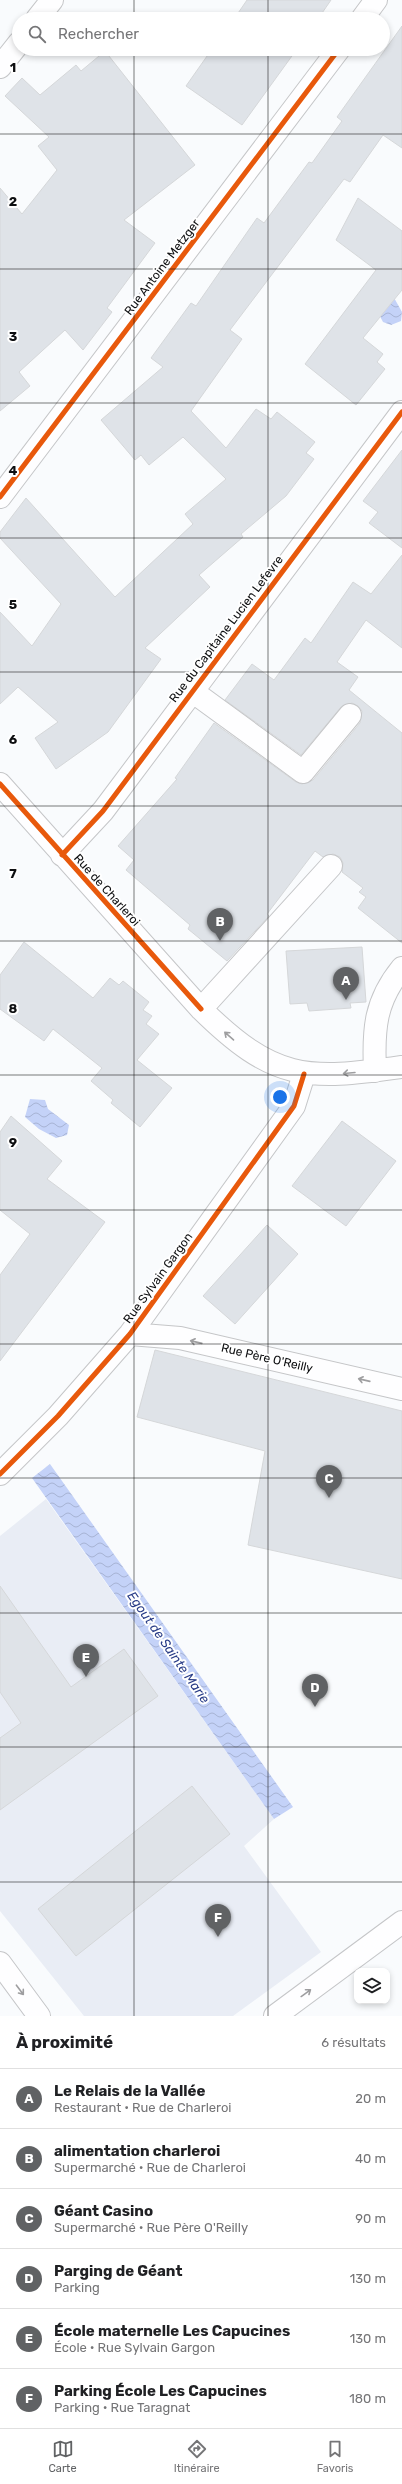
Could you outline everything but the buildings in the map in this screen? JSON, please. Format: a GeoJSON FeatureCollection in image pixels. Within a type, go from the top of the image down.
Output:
{"type":"FeatureCollection","features":[{"type":"Feature","properties":{"kind":"street"},"geometry":{"type":"LineString","coordinates":[[43,12],[52,0]]}},
{"type":"Feature","properties":{"kind":"street"},"geometry":{"type":"LineString","coordinates":[[367,12],[376,0]]}},
{"type":"Feature","properties":{"kind":"street"},"geometry":{"type":"LineString","coordinates":[[0,67],[12,52]]}},
{"type":"Feature","properties":{"kind":"street","name":"Rue Antoine Metzger"},"geometry":{"type":"LineString","coordinates":[[0,497],[334,56]]}},
{"type":"Feature","properties":{"kind":"street","name":"Rue du Capitaine Lucien Lefevre"},"geometry":{"type":"LineString","coordinates":[[62,855],[90,828],[402,412]]}},
{"type":"Feature","properties":{"kind":"street"},"geometry":{"type":"LineString","coordinates":[[192,692],[303,772],[350,715]]}},
{"type":"Feature","properties":{"kind":"street","name":"Rue de Charleroi"},"geometry":{"type":"LineString","coordinates":[[0,784],[201,1009],[231,1038],[249,1051],[283,1068],[304,1074],[328,1075],[402,1067]]}},
{"type":"Feature","properties":{"kind":"street"},"geometry":{"type":"LineString","coordinates":[[201,1009],[331,866]]}},
{"type":"Feature","properties":{"kind":"street"},"geometry":{"type":"LineString","coordinates":[[375,1070],[373,1034],[376,1018],[382,1000],[402,968]]}},
{"type":"Feature","properties":{"kind":"street","name":"Rue Sylvain Gargon"},"geometry":{"type":"LineString","coordinates":[[4,1469],[58,1416],[130,1334],[294,1106],[304,1074]]}},
{"type":"Feature","properties":{"kind":"street","name":"Rue Père O'Reilly"},"geometry":{"type":"LineString","coordinates":[[130,1334],[180,1338],[402,1389]]}},
{"type":"Feature","properties":{"kind":"street"},"geometry":{"type":"LineString","coordinates":[[274,2016],[402,1922]]}},
{"type":"Feature","properties":{"kind":"street"},"geometry":{"type":"LineString","coordinates":[[0,1963],[39,2016]]}},
{"type":"Feature","properties":{"kind":"shaded area"},"geometry":{"type":"Polygon","coordinates":[[[46,1499],[274,1819],[244,1846],[321,1952],[233,2016],[84,2016],[0,1911],[0,1536],[46,1499]]]}},
{"type":"Feature","properties":{"kind":"water"},"geometry":{"type":"Polygon","coordinates":[[[388,287],[402,312],[401,321],[391,325],[383,322],[372,301],[388,287]]]}},
{"type":"Feature","properties":{"kind":"water"},"geometry":{"type":"Polygon","coordinates":[[[30,1099],[45,1100],[48,1109],[69,1125],[67,1135],[56,1138],[39,1129],[25,1117],[30,1099]]]}},
{"type":"Feature","properties":{"kind":"water","name":"Egout de Sainte Marie"},"geometry":{"type":"Polygon","coordinates":[[[50,1464],[293,1807],[274,1819],[32,1478],[50,1464]]]}},
{"type":"Feature","properties":{"kind":"cycle path"},"geometry":{"type":"LineString","coordinates":[[0,497],[334,56]]}},
{"type":"Feature","properties":{"kind":"cycle path"},"geometry":{"type":"LineString","coordinates":[[62,855],[103,811],[402,412]]}},
{"type":"Feature","properties":{"kind":"cycle path"},"geometry":{"type":"LineString","coordinates":[[0,784],[201,1009]]}},
{"type":"Feature","properties":{"kind":"cycle path"},"geometry":{"type":"LineString","coordinates":[[0,1474],[58,1416],[130,1334],[294,1106],[304,1074]]}},
{"type":"Feature","properties":{"kind":"place","name":"alimentation charleroi"},"geometry":{"type":"Point","coordinates":[220,941]}},
{"type":"Feature","properties":{"kind":"place","name":"Le Relais de la Vallée"},"geometry":{"type":"Point","coordinates":[346,1000]}},
{"type":"Feature","properties":{"kind":"place","name":"Géant Casino"},"geometry":{"type":"Point","coordinates":[329,1498]}},
{"type":"Feature","properties":{"kind":"place","name":"École maternelle Les Capucines"},"geometry":{"type":"Point","coordinates":[86,1677]}},
{"type":"Feature","properties":{"kind":"place","name":"Parging de Géant"},"geometry":{"type":"Point","coordinates":[315,1707]}},
{"type":"Feature","properties":{"kind":"place","name":"Parking École Les Capucines"},"geometry":{"type":"Point","coordinates":[218,1937]}}]}
